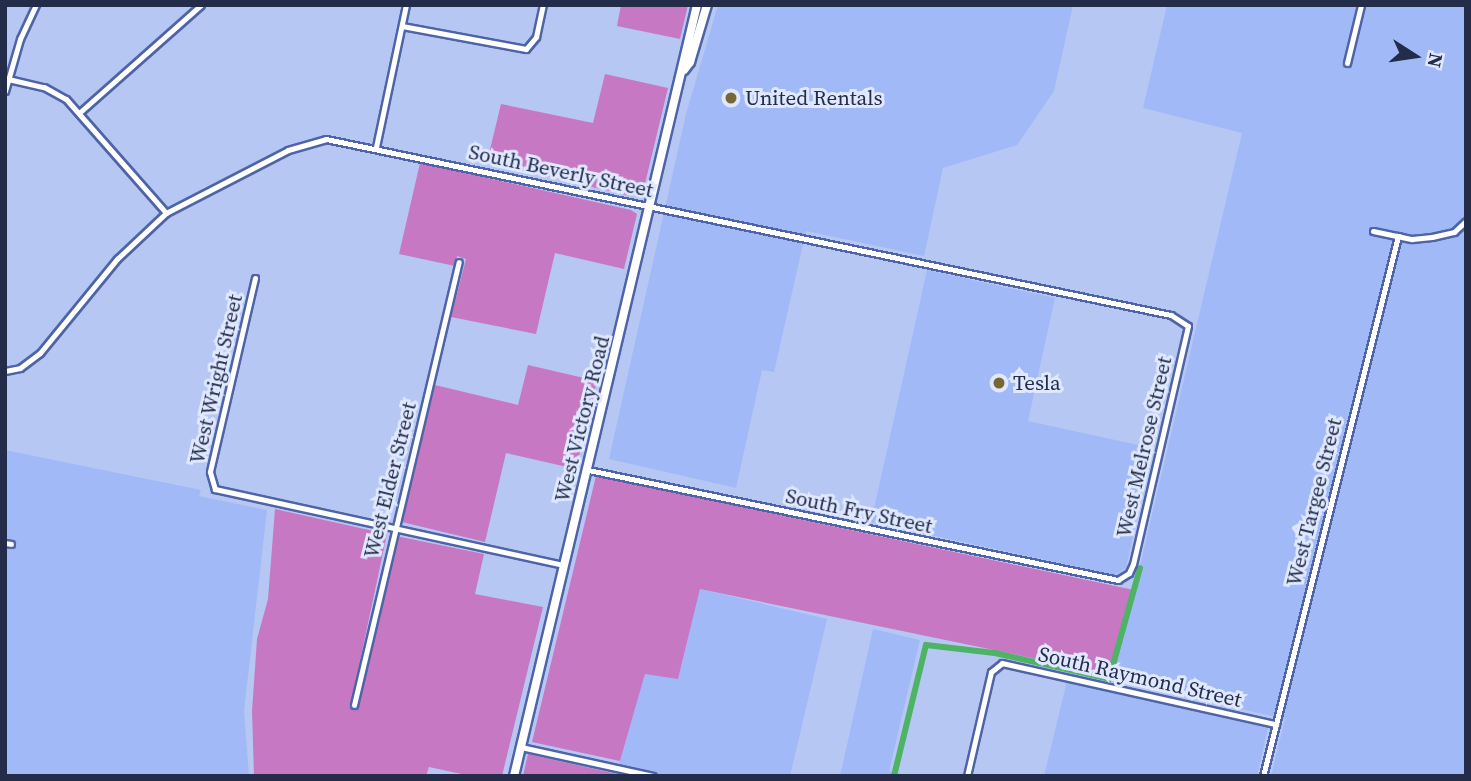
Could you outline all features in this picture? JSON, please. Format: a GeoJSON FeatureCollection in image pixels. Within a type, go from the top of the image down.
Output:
{"type":"FeatureCollection","features":[{"type":"Feature","properties":{"kind":"main road","name":"West Victory Road"},"geometry":{"type":"LineString","coordinates":[[697,5],[692,36],[697,40]]}},
{"type":"Feature","properties":{"kind":"main road","name":"West Victory Road"},"geometry":{"type":"LineString","coordinates":[[684,70],[683,50],[697,5]]}},
{"type":"Feature","properties":{"kind":"main road","name":"West Victory Road"},"geometry":{"type":"LineString","coordinates":[[514,776],[684,70],[697,40],[707,5]]}},
{"type":"Feature","properties":{"kind":"street"},"geometry":{"type":"LineString","coordinates":[[5,91],[36,5]]}},
{"type":"Feature","properties":{"kind":"street"},"geometry":{"type":"LineString","coordinates":[[79,113],[201,5]]}},
{"type":"Feature","properties":{"kind":"street"},"geometry":{"type":"LineString","coordinates":[[376,147],[406,5]]}},
{"type":"Feature","properties":{"kind":"street"},"geometry":{"type":"LineString","coordinates":[[402,26],[526,49],[536,37],[543,5]]}},
{"type":"Feature","properties":{"kind":"street"},"geometry":{"type":"LineString","coordinates":[[1348,64],[1361,5]]}},
{"type":"Feature","properties":{"kind":"street"},"geometry":{"type":"LineString","coordinates":[[8,79],[56,92],[79,113],[166,212]]}},
{"type":"Feature","properties":{"kind":"street","name":"South Beverly Street"},"geometry":{"type":"LineString","coordinates":[[5,371],[20,368],[40,354],[117,259],[166,212],[307,142],[326,139],[376,147],[1186,321]]}},
{"type":"Feature","properties":{"kind":"street"},"geometry":{"type":"LineString","coordinates":[[1373,231],[1398,236],[1446,235],[1466,221]]}},
{"type":"Feature","properties":{"kind":"street","name":"West Targee Street"},"geometry":{"type":"LineString","coordinates":[[1263,776],[1398,236]]}},
{"type":"Feature","properties":{"kind":"street","name":"West Elder Street"},"geometry":{"type":"LineString","coordinates":[[354,705],[458,262]]}},
{"type":"Feature","properties":{"kind":"street","name":"West Wright Street"},"geometry":{"type":"LineString","coordinates":[[255,278],[210,472],[212,486],[394,529]]}},
{"type":"Feature","properties":{"kind":"street","name":"West Melrose Street"},"geometry":{"type":"LineString","coordinates":[[1124,577],[1133,565],[1188,331],[1186,321]]}},
{"type":"Feature","properties":{"kind":"street","name":"South Fry Street"},"geometry":{"type":"LineString","coordinates":[[588,470],[1102,577],[1124,577]]}},
{"type":"Feature","properties":{"kind":"street"},"geometry":{"type":"LineString","coordinates":[[394,529],[564,565]]}},
{"type":"Feature","properties":{"kind":"street","name":"South Raymond Street"},"geometry":{"type":"LineString","coordinates":[[967,776],[991,672],[997,665],[1276,723]]}},
{"type":"Feature","properties":{"kind":"street"},"geometry":{"type":"LineString","coordinates":[[521,747],[653,776]]}},
{"type":"Feature","properties":{"kind":"shaded area"},"geometry":{"type":"Polygon","coordinates":[[[621,5],[688,5],[680,39],[617,26],[621,5]]]}},
{"type":"Feature","properties":{"kind":"shaded area"},"geometry":{"type":"Polygon","coordinates":[[[718,5],[1073,5],[1054,91],[1017,145],[943,168],[924,256],[806,231],[774,372],[762,370],[736,488],[609,459],[686,114],[718,5]]]}},
{"type":"Feature","properties":{"kind":"shaded area"},"geometry":{"type":"Polygon","coordinates":[[[1167,5],[1466,5],[1466,771],[1461,776],[1271,776],[1285,719],[1113,680],[1242,133],[1143,108],[1167,5]]]}},
{"type":"Feature","properties":{"kind":"shaded area"},"geometry":{"type":"Polygon","coordinates":[[[605,74],[668,88],[643,192],[630,196],[487,162],[501,104],[593,123],[605,74]]]}},
{"type":"Feature","properties":{"kind":"shaded area"},"geometry":{"type":"Polygon","coordinates":[[[420,163],[631,210],[637,214],[624,269],[555,253],[536,334],[451,317],[466,259],[457,256],[455,266],[399,254],[420,163]]]}},
{"type":"Feature","properties":{"kind":"shaded area"},"geometry":{"type":"Polygon","coordinates":[[[927,270],[1055,298],[1028,421],[1152,448],[1126,568],[1115,575],[871,522],[927,270]]]}},
{"type":"Feature","properties":{"kind":"shaded area"},"geometry":{"type":"Polygon","coordinates":[[[528,365],[597,381],[576,469],[506,453],[485,542],[402,522],[435,385],[518,405],[528,365]]]}},
{"type":"Feature","properties":{"kind":"shaded area"},"geometry":{"type":"Polygon","coordinates":[[[5,450],[201,490],[199,496],[267,510],[244,711],[249,776],[5,776],[5,450]]]}},
{"type":"Feature","properties":{"kind":"shaded area"},"geometry":{"type":"Polygon","coordinates":[[[596,476],[1134,590],[1114,675],[700,589],[678,679],[645,674],[620,761],[532,742],[596,476]]]}},
{"type":"Feature","properties":{"kind":"shaded area"},"geometry":{"type":"Polygon","coordinates":[[[275,509],[387,534],[350,708],[357,708],[396,536],[484,554],[475,594],[543,607],[502,776],[471,776],[429,767],[426,776],[254,776],[252,711],[257,639],[268,599],[275,509]]]}},
{"type":"Feature","properties":{"kind":"shaded area"},"geometry":{"type":"Polygon","coordinates":[[[700,589],[827,619],[790,776],[616,776],[645,673],[678,679],[700,589]]]}},
{"type":"Feature","properties":{"kind":"shaded area"},"geometry":{"type":"Polygon","coordinates":[[[873,629],[920,640],[889,771],[910,776],[840,776],[873,629]]]}},
{"type":"Feature","properties":{"kind":"shaded area"},"geometry":{"type":"Polygon","coordinates":[[[1067,681],[1268,728],[1257,776],[1044,776],[1067,681]]]}},
{"type":"Feature","properties":{"kind":"shaded area"},"geometry":{"type":"Polygon","coordinates":[[[528,754],[617,774],[523,776],[528,754]]]}},
{"type":"Feature","properties":{"kind":"waterway"},"geometry":{"type":"LineString","coordinates":[[894,776],[926,645],[995,653],[1109,679],[1140,568]]}},
{"type":"Feature","properties":{"kind":"place","name":"United Rentals"},"geometry":{"type":"Point","coordinates":[731,98]}},
{"type":"Feature","properties":{"kind":"place","name":"Tesla"},"geometry":{"type":"Point","coordinates":[999,383]}}]}
